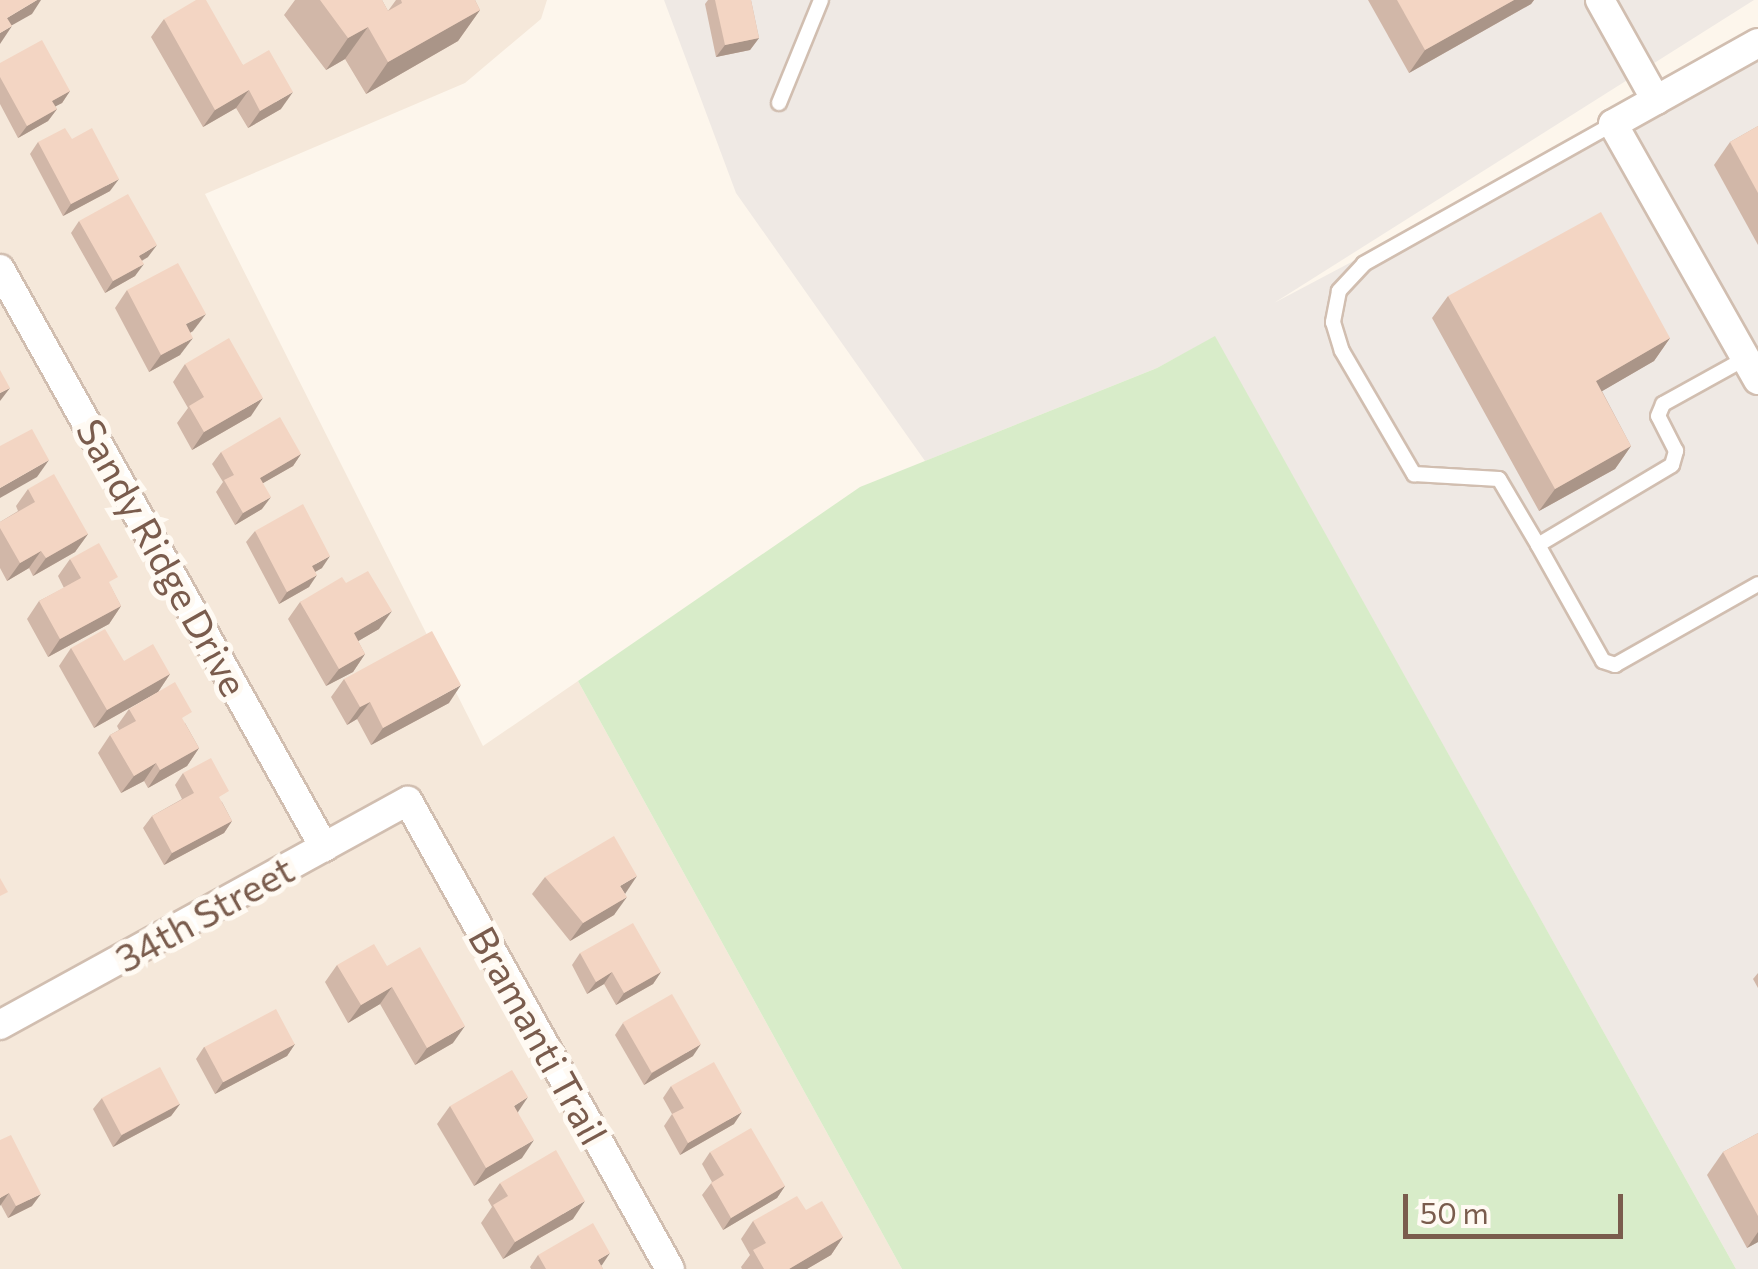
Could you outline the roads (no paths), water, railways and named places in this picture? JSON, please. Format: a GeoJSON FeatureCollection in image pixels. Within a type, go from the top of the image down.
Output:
{"type":"FeatureCollection","features":[{"type":"Feature","properties":{"kind":"street"},"geometry":{"type":"LineString","coordinates":[[1600,0],[1656,100]]}},
{"type":"Feature","properties":{"kind":"street"},"geometry":{"type":"LineString","coordinates":[[1752,369],[1613,124],[1758,43]]}},
{"type":"Feature","properties":{"kind":"street","name":"Sandy Ridge Drive"},"geometry":{"type":"LineString","coordinates":[[0,269],[324,847]]}},
{"type":"Feature","properties":{"kind":"street","name":"34th Street"},"geometry":{"type":"LineString","coordinates":[[0,1025],[408,801]]}},
{"type":"Feature","properties":{"kind":"street","name":"Bramanti Trail"},"geometry":{"type":"LineString","coordinates":[[408,801],[670,1269]]}},
{"type":"Feature","properties":{"kind":"lane"},"geometry":{"type":"LineString","coordinates":[[779,103],[821,0]]}},
{"type":"Feature","properties":{"kind":"lane"},"geometry":{"type":"LineString","coordinates":[[1613,124],[1364,264],[1339,291],[1333,322],[1342,352],[1414,474],[1499,479],[1603,661],[1615,665],[1758,584]]}},
{"type":"Feature","properties":{"kind":"lane"},"geometry":{"type":"LineString","coordinates":[[1538,545],[1672,466],[1676,451],[1658,416],[1663,404],[1752,369]]}}]}
